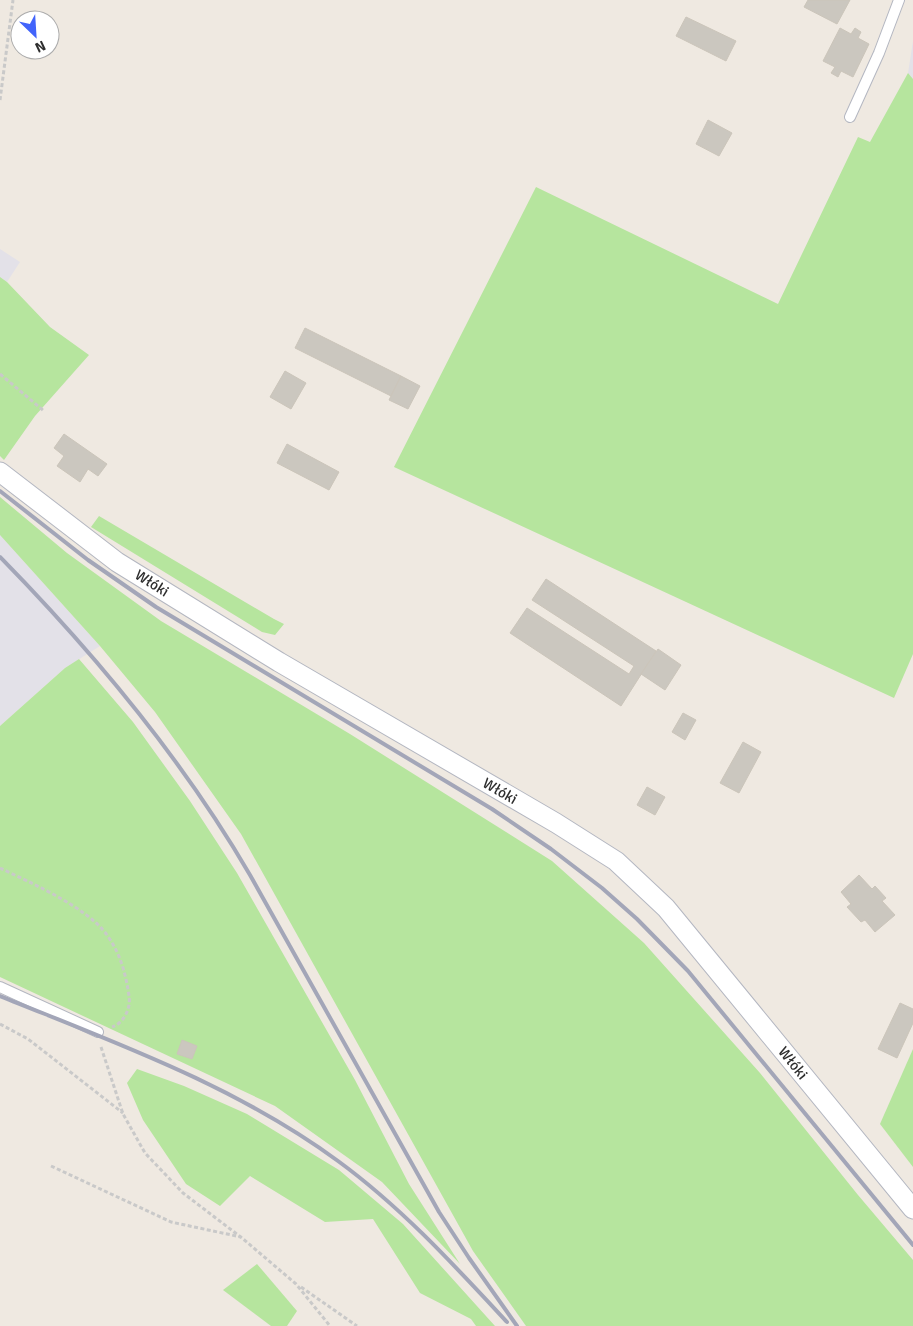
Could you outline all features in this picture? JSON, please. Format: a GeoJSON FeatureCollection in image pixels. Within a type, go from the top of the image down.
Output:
{"type":"FeatureCollection","features":[{"type":"Feature","properties":{"kind":"street","name":"Włóki"},"geometry":{"type":"LineString","coordinates":[[0,472],[117,562],[279,662],[556,823],[616,862],[666,908],[913,1209]]}},
{"type":"Feature","properties":{"kind":"lane"},"geometry":{"type":"LineString","coordinates":[[850,117],[879,53],[899,0]]}},
{"type":"Feature","properties":{"kind":"lane"},"geometry":{"type":"LineString","coordinates":[[0,987],[98,1032]]}},
{"type":"Feature","properties":{"kind":"path"},"geometry":{"type":"LineString","coordinates":[[0,100],[13,0]]}},
{"type":"Feature","properties":{"kind":"path"},"geometry":{"type":"LineString","coordinates":[[0,374],[44,411]]}},
{"type":"Feature","properties":{"kind":"path"},"geometry":{"type":"LineString","coordinates":[[0,868],[41,888],[85,914],[106,933],[118,952],[127,979],[130,1000],[127,1012],[118,1025],[98,1032],[123,1114],[145,1153],[183,1193],[242,1238],[296,1284],[357,1326]]}},
{"type":"Feature","properties":{"kind":"path"},"geometry":{"type":"LineString","coordinates":[[0,1024],[28,1039],[123,1114]]}},
{"type":"Feature","properties":{"kind":"path"},"geometry":{"type":"LineString","coordinates":[[51,1166],[171,1222],[242,1238]]}},
{"type":"Feature","properties":{"kind":"path"},"geometry":{"type":"LineString","coordinates":[[296,1284],[330,1326]]}},
{"type":"Feature","properties":{"kind":"shaded area"},"geometry":{"type":"Polygon","coordinates":[[[913,41],[913,79],[908,73],[913,41]]]}},
{"type":"Feature","properties":{"kind":"shaded area"},"geometry":{"type":"Polygon","coordinates":[[[0,249],[20,262],[7,282],[0,277],[0,249]]]}},
{"type":"Feature","properties":{"kind":"shaded area"},"geometry":{"type":"Polygon","coordinates":[[[0,535],[100,646],[65,668],[0,726],[0,535]]]}},
{"type":"Feature","properties":{"kind":"green space"},"geometry":{"type":"Polygon","coordinates":[[[908,73],[913,79],[913,654],[894,698],[394,467],[536,187],[778,304],[858,137],[870,142],[908,73]]]}},
{"type":"Feature","properties":{"kind":"green space"},"geometry":{"type":"Polygon","coordinates":[[[0,277],[50,327],[89,355],[35,416],[4,460],[0,456],[0,277]]]}},
{"type":"Feature","properties":{"kind":"green space"},"geometry":{"type":"Polygon","coordinates":[[[0,497],[67,553],[161,621],[350,734],[552,861],[644,943],[760,1073],[913,1260],[913,1326],[526,1326],[473,1251],[241,834],[155,712],[100,646],[0,535],[0,497]]]}},
{"type":"Feature","properties":{"kind":"green space"},"geometry":{"type":"Polygon","coordinates":[[[99,516],[284,624],[275,635],[262,632],[91,527],[99,516]]]}},
{"type":"Feature","properties":{"kind":"green space"},"geometry":{"type":"Polygon","coordinates":[[[79,659],[133,722],[190,801],[237,873],[355,1080],[409,1184],[460,1264],[382,1182],[275,1106],[0,977],[0,726],[65,668],[79,659]]]}},
{"type":"Feature","properties":{"kind":"green space"},"geometry":{"type":"Polygon","coordinates":[[[913,1049],[913,1167],[880,1124],[913,1049]]]}},
{"type":"Feature","properties":{"kind":"green space"},"geometry":{"type":"Polygon","coordinates":[[[137,1069],[184,1086],[247,1114],[339,1170],[403,1224],[495,1326],[476,1326],[471,1319],[420,1293],[373,1219],[325,1222],[250,1176],[220,1206],[186,1184],[143,1120],[127,1083],[137,1069]]]}},
{"type":"Feature","properties":{"kind":"green space"},"geometry":{"type":"Polygon","coordinates":[[[257,1264],[297,1311],[287,1326],[271,1326],[223,1290],[257,1264]]]}},
{"type":"Feature","properties":{"kind":"building"},"geometry":{"type":"Polygon","coordinates":[[[808,0],[850,0],[837,24],[804,7],[808,0]]]}},
{"type":"Feature","properties":{"kind":"building"},"geometry":{"type":"Polygon","coordinates":[[[686,17],[736,41],[726,61],[676,36],[686,17]]]}},
{"type":"Feature","properties":{"kind":"building"},"geometry":{"type":"Polygon","coordinates":[[[840,28],[851,34],[855,28],[861,32],[858,38],[869,44],[853,77],[841,71],[838,77],[831,73],[835,67],[823,61],[840,28]]]}},
{"type":"Feature","properties":{"kind":"building"},"geometry":{"type":"Polygon","coordinates":[[[708,120],[732,133],[719,156],[696,144],[708,120]]]}},
{"type":"Feature","properties":{"kind":"building"},"geometry":{"type":"Polygon","coordinates":[[[305,328],[401,376],[391,396],[295,348],[305,328]]]}},
{"type":"Feature","properties":{"kind":"building"},"geometry":{"type":"Polygon","coordinates":[[[285,371],[306,383],[291,409],[270,397],[285,371]]]}},
{"type":"Feature","properties":{"kind":"building"},"geometry":{"type":"Polygon","coordinates":[[[401,376],[420,386],[408,409],[389,400],[401,376]]]}},
{"type":"Feature","properties":{"kind":"building"},"geometry":{"type":"Polygon","coordinates":[[[64,434],[107,464],[98,476],[88,469],[80,482],[57,466],[64,456],[54,448],[64,434]]]}},
{"type":"Feature","properties":{"kind":"building"},"geometry":{"type":"Polygon","coordinates":[[[287,444],[339,472],[329,490],[277,463],[287,444]]]}},
{"type":"Feature","properties":{"kind":"building"},"geometry":{"type":"Polygon","coordinates":[[[546,579],[656,651],[621,706],[510,633],[527,608],[629,674],[634,666],[532,600],[546,579]]]}},
{"type":"Feature","properties":{"kind":"building"},"geometry":{"type":"Polygon","coordinates":[[[658,649],[681,665],[665,690],[641,674],[658,649]]]}},
{"type":"Feature","properties":{"kind":"building"},"geometry":{"type":"Polygon","coordinates":[[[683,713],[696,720],[685,740],[672,732],[683,713]]]}},
{"type":"Feature","properties":{"kind":"building"},"geometry":{"type":"Polygon","coordinates":[[[743,742],[761,752],[739,793],[720,783],[743,742]]]}},
{"type":"Feature","properties":{"kind":"building"},"geometry":{"type":"Polygon","coordinates":[[[647,787],[665,797],[655,815],[637,805],[647,787]]]}},
{"type":"Feature","properties":{"kind":"building"},"geometry":{"type":"Polygon","coordinates":[[[859,875],[872,889],[875,886],[886,898],[882,901],[895,915],[875,932],[865,920],[861,922],[847,907],[851,904],[841,892],[859,875]]]}},
{"type":"Feature","properties":{"kind":"building"},"geometry":{"type":"Polygon","coordinates":[[[900,1003],[913,1009],[913,1023],[897,1058],[878,1049],[900,1003]]]}},
{"type":"Feature","properties":{"kind":"building"},"geometry":{"type":"Polygon","coordinates":[[[182,1040],[197,1046],[192,1059],[177,1054],[182,1040]]]}},
{"type":"Feature","properties":{"kind":"railway"},"geometry":{"type":"LineString","coordinates":[[0,491],[88,560],[156,607],[492,809],[551,849],[602,888],[637,919],[688,971],[913,1245]]}},
{"type":"Feature","properties":{"kind":"railway"},"geometry":{"type":"LineString","coordinates":[[0,557],[69,631],[135,708],[166,748],[224,832],[439,1212],[517,1326]]}},
{"type":"Feature","properties":{"kind":"railway"},"geometry":{"type":"LineString","coordinates":[[0,996],[174,1068],[217,1088],[299,1134],[338,1161],[384,1198],[426,1237],[507,1322]]}}]}
